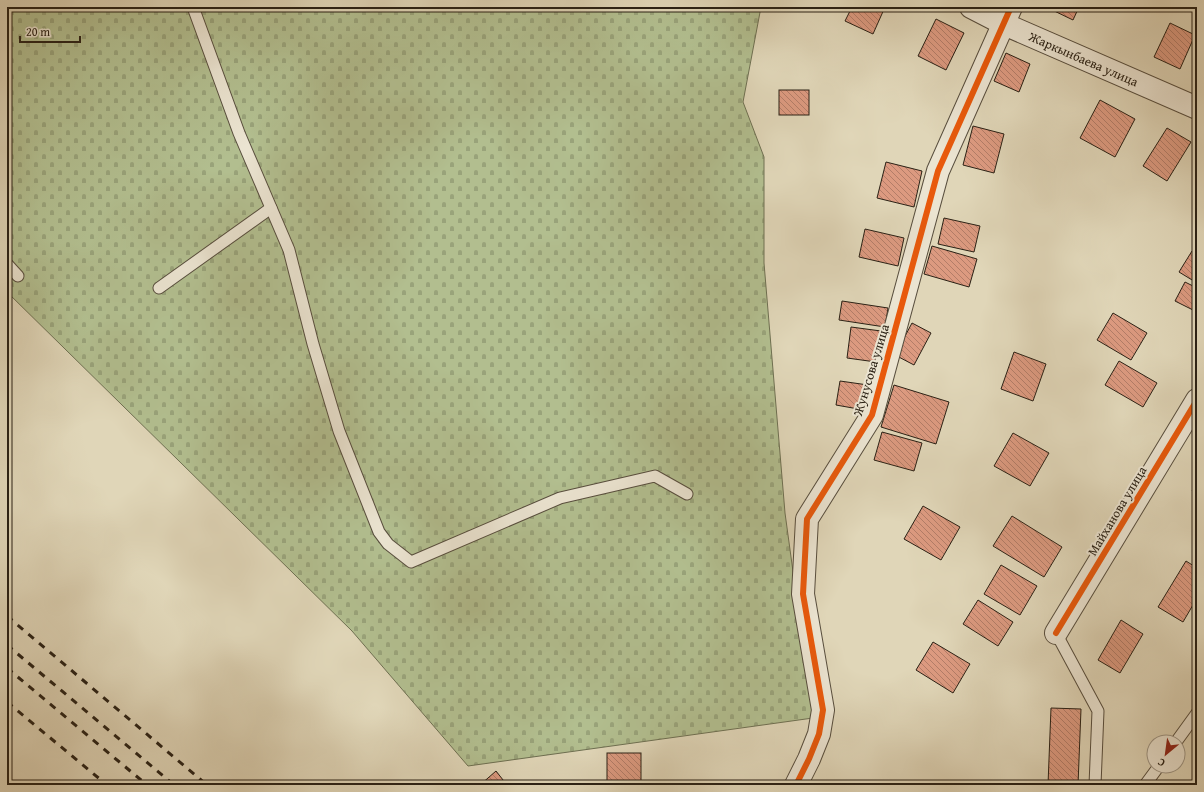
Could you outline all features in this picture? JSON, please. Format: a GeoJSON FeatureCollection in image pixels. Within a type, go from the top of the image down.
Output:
{"type":"FeatureCollection","features":[{"type":"Feature","properties":{"kind":"street","name":"Жаркынбаева улица"},"geometry":{"type":"LineString","coordinates":[[971,7],[1008,15],[1197,108]]}},
{"type":"Feature","properties":{"kind":"street","name":"Жунусова улица"},"geometry":{"type":"LineString","coordinates":[[796,785],[819,734],[823,710],[803,594],[807,520],[872,415],[938,171],[1008,15]]}},
{"type":"Feature","properties":{"kind":"street","name":"Майханова улица"},"geometry":{"type":"LineString","coordinates":[[1056,633],[1197,400]]}},
{"type":"Feature","properties":{"kind":"lane"},"geometry":{"type":"LineString","coordinates":[[193,7],[239,133],[289,250],[313,344],[339,431],[379,532],[388,544],[411,562],[560,498],[655,476],[687,494]]}},
{"type":"Feature","properties":{"kind":"lane"},"geometry":{"type":"LineString","coordinates":[[159,288],[271,208]]}},
{"type":"Feature","properties":{"kind":"lane"},"geometry":{"type":"LineString","coordinates":[[7,264],[18,276]]}},
{"type":"Feature","properties":{"kind":"lane"},"geometry":{"type":"LineString","coordinates":[[1056,633],[1098,711],[1095,785]]}},
{"type":"Feature","properties":{"kind":"lane"},"geometry":{"type":"LineString","coordinates":[[1182,734],[1197,714]]}},
{"type":"Feature","properties":{"kind":"lane"},"geometry":{"type":"LineString","coordinates":[[1145,785],[1153,774]]}},
{"type":"Feature","properties":{"kind":"green space"},"geometry":{"type":"Polygon","coordinates":[[[7,7],[761,7],[743,102],[764,157],[764,263],[785,513],[813,718],[468,766],[352,631],[7,292],[7,7]]]}},
{"type":"Feature","properties":{"kind":"building"},"geometry":{"type":"Polygon","coordinates":[[[852,7],[885,7],[873,34],[845,21],[852,7]]]}},
{"type":"Feature","properties":{"kind":"building"},"geometry":{"type":"Polygon","coordinates":[[[1046,7],[1079,7],[1073,20],[1046,7]]]}},
{"type":"Feature","properties":{"kind":"building"},"geometry":{"type":"Polygon","coordinates":[[[936,19],[964,33],[946,70],[918,56],[936,19]]]}},
{"type":"Feature","properties":{"kind":"building"},"geometry":{"type":"Polygon","coordinates":[[[1170,23],[1195,35],[1180,69],[1154,57],[1170,23]]]}},
{"type":"Feature","properties":{"kind":"building"},"geometry":{"type":"Polygon","coordinates":[[[1006,53],[1030,64],[1019,92],[994,81],[1006,53]]]}},
{"type":"Feature","properties":{"kind":"building"},"geometry":{"type":"Polygon","coordinates":[[[779,90],[809,90],[809,115],[779,115],[779,90]]]}},
{"type":"Feature","properties":{"kind":"building"},"geometry":{"type":"Polygon","coordinates":[[[1100,100],[1135,119],[1115,157],[1080,138],[1100,100]]]}},
{"type":"Feature","properties":{"kind":"building"},"geometry":{"type":"Polygon","coordinates":[[[973,126],[1004,134],[994,173],[963,165],[973,126]]]}},
{"type":"Feature","properties":{"kind":"building"},"geometry":{"type":"Polygon","coordinates":[[[1167,128],[1191,142],[1167,181],[1143,166],[1167,128]]]}},
{"type":"Feature","properties":{"kind":"building"},"geometry":{"type":"Polygon","coordinates":[[[886,162],[922,171],[914,207],[877,198],[886,162]]]}},
{"type":"Feature","properties":{"kind":"building"},"geometry":{"type":"Polygon","coordinates":[[[944,218],[980,226],[974,252],[938,244],[944,218]]]}},
{"type":"Feature","properties":{"kind":"building"},"geometry":{"type":"Polygon","coordinates":[[[865,229],[904,238],[898,266],[859,257],[865,229]]]}},
{"type":"Feature","properties":{"kind":"building"},"geometry":{"type":"Polygon","coordinates":[[[932,246],[977,259],[969,287],[924,274],[932,246]]]}},
{"type":"Feature","properties":{"kind":"building"},"geometry":{"type":"Polygon","coordinates":[[[1192,251],[1197,254],[1197,283],[1179,272],[1192,251]]]}},
{"type":"Feature","properties":{"kind":"building"},"geometry":{"type":"Polygon","coordinates":[[[1185,282],[1197,288],[1197,312],[1175,301],[1185,282]]]}},
{"type":"Feature","properties":{"kind":"building"},"geometry":{"type":"Polygon","coordinates":[[[842,301],[888,308],[885,327],[839,320],[842,301]]]}},
{"type":"Feature","properties":{"kind":"building"},"geometry":{"type":"Polygon","coordinates":[[[1113,313],[1147,333],[1131,360],[1097,340],[1113,313]]]}},
{"type":"Feature","properties":{"kind":"building"},"geometry":{"type":"Polygon","coordinates":[[[912,323],[931,333],[914,365],[895,355],[912,323]]]}},
{"type":"Feature","properties":{"kind":"building"},"geometry":{"type":"Polygon","coordinates":[[[851,327],[881,331],[876,362],[847,358],[851,327]]]}},
{"type":"Feature","properties":{"kind":"building"},"geometry":{"type":"Polygon","coordinates":[[[1014,352],[1046,364],[1033,401],[1001,389],[1014,352]]]}},
{"type":"Feature","properties":{"kind":"building"},"geometry":{"type":"Polygon","coordinates":[[[1119,361],[1157,383],[1143,407],[1105,385],[1119,361]]]}},
{"type":"Feature","properties":{"kind":"building"},"geometry":{"type":"Polygon","coordinates":[[[840,381],[868,385],[864,410],[836,405],[840,381]]]}},
{"type":"Feature","properties":{"kind":"building"},"geometry":{"type":"Polygon","coordinates":[[[894,385],[949,402],[936,444],[881,427],[894,385]]]}},
{"type":"Feature","properties":{"kind":"building"},"geometry":{"type":"Polygon","coordinates":[[[882,432],[922,443],[914,471],[874,460],[882,432]]]}},
{"type":"Feature","properties":{"kind":"building"},"geometry":{"type":"Polygon","coordinates":[[[1013,433],[1049,453],[1030,486],[994,466],[1013,433]]]}},
{"type":"Feature","properties":{"kind":"building"},"geometry":{"type":"Polygon","coordinates":[[[1197,484],[1197,495],[1192,491],[1197,484]]]}},
{"type":"Feature","properties":{"kind":"building"},"geometry":{"type":"Polygon","coordinates":[[[923,506],[960,527],[941,560],[904,539],[923,506]]]}},
{"type":"Feature","properties":{"kind":"building"},"geometry":{"type":"Polygon","coordinates":[[[1012,516],[1062,547],[1044,577],[993,546],[1012,516]]]}},
{"type":"Feature","properties":{"kind":"building"},"geometry":{"type":"Polygon","coordinates":[[[1186,561],[1197,568],[1197,598],[1183,622],[1158,607],[1186,561]]]}},
{"type":"Feature","properties":{"kind":"building"},"geometry":{"type":"Polygon","coordinates":[[[1001,565],[1037,586],[1020,615],[984,594],[1001,565]]]}},
{"type":"Feature","properties":{"kind":"building"},"geometry":{"type":"Polygon","coordinates":[[[978,600],[1013,622],[998,646],[963,624],[978,600]]]}},
{"type":"Feature","properties":{"kind":"building"},"geometry":{"type":"Polygon","coordinates":[[[1121,620],[1143,634],[1120,673],[1098,660],[1121,620]]]}},
{"type":"Feature","properties":{"kind":"building"},"geometry":{"type":"Polygon","coordinates":[[[933,642],[970,664],[953,693],[916,670],[933,642]]]}},
{"type":"Feature","properties":{"kind":"building"},"geometry":{"type":"Polygon","coordinates":[[[1051,708],[1081,709],[1078,785],[1048,785],[1051,708]]]}},
{"type":"Feature","properties":{"kind":"building"},"geometry":{"type":"Polygon","coordinates":[[[607,753],[641,753],[641,785],[607,785],[607,753]]]}},
{"type":"Feature","properties":{"kind":"building"},"geometry":{"type":"Polygon","coordinates":[[[496,771],[507,785],[480,785],[496,771]]]}},
{"type":"Feature","properties":{"kind":"railway"},"geometry":{"type":"LineString","coordinates":[[7,616],[207,785]]}},
{"type":"Feature","properties":{"kind":"railway"},"geometry":{"type":"LineString","coordinates":[[7,645],[174,785]]}},
{"type":"Feature","properties":{"kind":"railway"},"geometry":{"type":"LineString","coordinates":[[7,668],[147,785]]}},
{"type":"Feature","properties":{"kind":"railway"},"geometry":{"type":"LineString","coordinates":[[7,702],[107,785]]}},
{"type":"Feature","properties":{"kind":"cycle path"},"geometry":{"type":"LineString","coordinates":[[796,785],[819,734],[823,710],[803,594],[807,519],[872,415],[938,171],[1011,7]]}},
{"type":"Feature","properties":{"kind":"cycle path"},"geometry":{"type":"LineString","coordinates":[[1056,633],[1197,400]]}}]}
